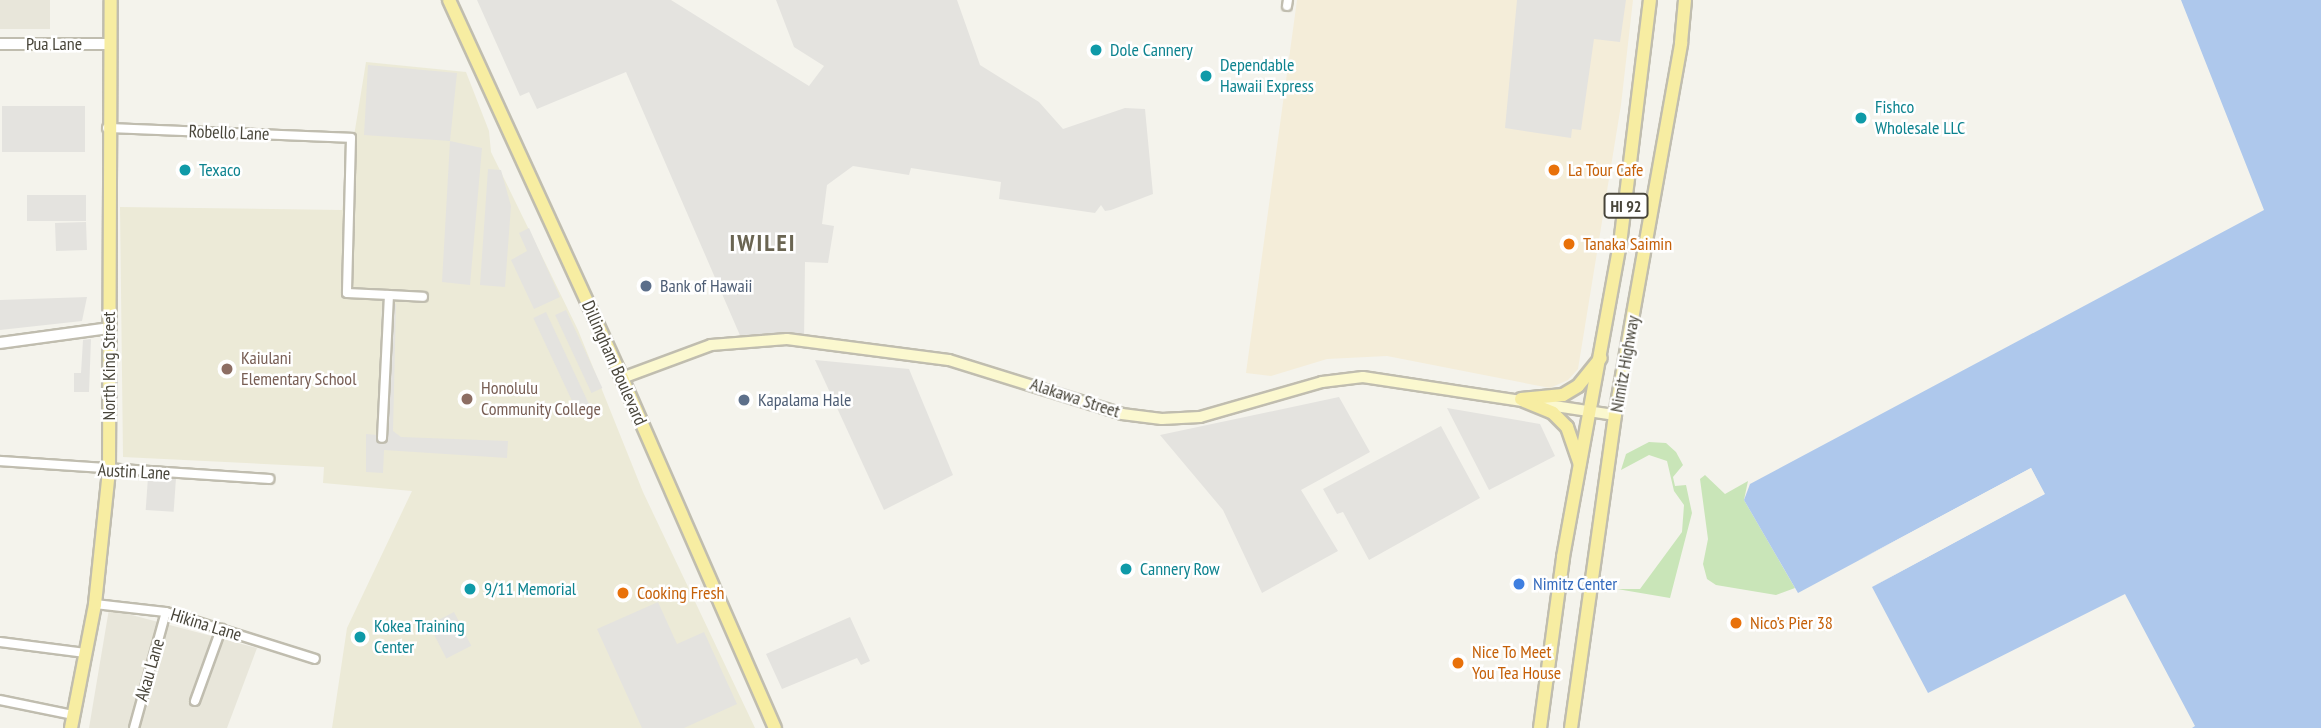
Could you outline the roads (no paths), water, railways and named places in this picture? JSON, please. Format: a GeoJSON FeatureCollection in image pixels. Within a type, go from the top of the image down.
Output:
{"type":"FeatureCollection","features":[{"type":"Feature","properties":{"kind":"main road","name":"North King Street"},"geometry":{"type":"LineString","coordinates":[[71,728],[95,604],[109,471],[107,128],[111,0]]}},
{"type":"Feature","properties":{"kind":"main road","name":"Dillingham Boulevard"},"geometry":{"type":"LineString","coordinates":[[449,0],[622,378],[775,728]]}},
{"type":"Feature","properties":{"kind":"main road","name":"Nimitz Highway"},"geometry":{"type":"LineString","coordinates":[[1540,728],[1580,464],[1593,410],[1639,114],[1650,0]]}},
{"type":"Feature","properties":{"kind":"main road","name":"Nimitz Highway"},"geometry":{"type":"LineString","coordinates":[[1571,728],[1615,415],[1681,43],[1685,0]]}},
{"type":"Feature","properties":{"kind":"main road","name":"Alakawa Street"},"geometry":{"type":"LineString","coordinates":[[622,378],[711,345],[769,339],[949,360],[1122,414],[1162,419],[1214,414],[1322,382],[1363,377],[1615,415]]}},
{"type":"Feature","properties":{"kind":"main road"},"geometry":{"type":"LineString","coordinates":[[1521,399],[1563,395],[1578,386],[1601,358]]}},
{"type":"Feature","properties":{"kind":"main road"},"geometry":{"type":"LineString","coordinates":[[1521,399],[1553,413],[1567,426],[1580,464]]}},
{"type":"Feature","properties":{"kind":"street","name":"Pua Lane"},"geometry":{"type":"LineString","coordinates":[[0,44],[109,44]]}},
{"type":"Feature","properties":{"kind":"street","name":"Robello Lane"},"geometry":{"type":"LineString","coordinates":[[107,128],[351,138],[347,293],[389,295]]}},
{"type":"Feature","properties":{"kind":"street"},"geometry":{"type":"LineString","coordinates":[[382,438],[389,295],[423,297]]}},
{"type":"Feature","properties":{"kind":"street"},"geometry":{"type":"LineString","coordinates":[[0,343],[109,328]]}},
{"type":"Feature","properties":{"kind":"street","name":"Austin Lane"},"geometry":{"type":"LineString","coordinates":[[0,461],[109,471],[268,479]]}},
{"type":"Feature","properties":{"kind":"street","name":"Hikina Lane"},"geometry":{"type":"LineString","coordinates":[[95,604],[166,612],[315,659]]}},
{"type":"Feature","properties":{"kind":"street","name":"Akau Lane"},"geometry":{"type":"LineString","coordinates":[[134,728],[166,612]]}},
{"type":"Feature","properties":{"kind":"street"},"geometry":{"type":"LineString","coordinates":[[195,701],[221,629]]}},
{"type":"Feature","properties":{"kind":"street"},"geometry":{"type":"LineString","coordinates":[[0,642],[85,653]]}},
{"type":"Feature","properties":{"kind":"street"},"geometry":{"type":"LineString","coordinates":[[0,700],[73,715]]}},
{"type":"Feature","properties":{"kind":"water"},"geometry":{"type":"Polygon","coordinates":[[[2181,0],[2321,0],[2321,728],[2192,728],[2195,726],[2125,594],[1928,693],[1872,587],[2044,494],[2031,468],[1798,593],[1744,500],[1750,484],[2264,210],[2181,0]]]}},
{"type":"Feature","properties":{"kind":"place","name":"Dole Cannery"},"geometry":{"type":"Point","coordinates":[1096,50]}},
{"type":"Feature","properties":{"kind":"place","name":"Dependable Hawaii Express"},"geometry":{"type":"Point","coordinates":[1206,76]}},
{"type":"Feature","properties":{"kind":"place","name":"Fishco Wholesale LLC"},"geometry":{"type":"Point","coordinates":[1861,118]}},
{"type":"Feature","properties":{"kind":"place","name":"Texaco"},"geometry":{"type":"Point","coordinates":[185,170]}},
{"type":"Feature","properties":{"kind":"place","name":"La Tour Cafe"},"geometry":{"type":"Point","coordinates":[1554,170]}},
{"type":"Feature","properties":{"kind":"place","name":"Tanaka Saimin"},"geometry":{"type":"Point","coordinates":[1569,244]}},
{"type":"Feature","properties":{"kind":"place","name":"Bank of Hawaii"},"geometry":{"type":"Point","coordinates":[646,286]}},
{"type":"Feature","properties":{"kind":"place","name":"Kaiulani Elementary School"},"geometry":{"type":"Point","coordinates":[227,369]}},
{"type":"Feature","properties":{"kind":"place","name":"Honolulu Community College"},"geometry":{"type":"Point","coordinates":[467,399]}},
{"type":"Feature","properties":{"kind":"place","name":"Kapalama Hale"},"geometry":{"type":"Point","coordinates":[744,400]}},
{"type":"Feature","properties":{"kind":"place","name":"Cannery Row"},"geometry":{"type":"Point","coordinates":[1126,569]}},
{"type":"Feature","properties":{"kind":"place","name":"Nimitz Center"},"geometry":{"type":"Point","coordinates":[1519,584]}},
{"type":"Feature","properties":{"kind":"place","name":"9/11 Memorial"},"geometry":{"type":"Point","coordinates":[470,589]}},
{"type":"Feature","properties":{"kind":"place","name":"Cooking Fresh"},"geometry":{"type":"Point","coordinates":[623,593]}},
{"type":"Feature","properties":{"kind":"place","name":"Nico’s Pier 38"},"geometry":{"type":"Point","coordinates":[1736,623]}},
{"type":"Feature","properties":{"kind":"place","name":"Kokea Training Center"},"geometry":{"type":"Point","coordinates":[360,637]}},
{"type":"Feature","properties":{"kind":"place","name":"Nice To Meet You Tea House"},"geometry":{"type":"Point","coordinates":[1458,663]}},
{"type":"Feature","properties":{"kind":"district","name":"IWILEI"},"geometry":{"type":"Point","coordinates":[763,243]}}]}
